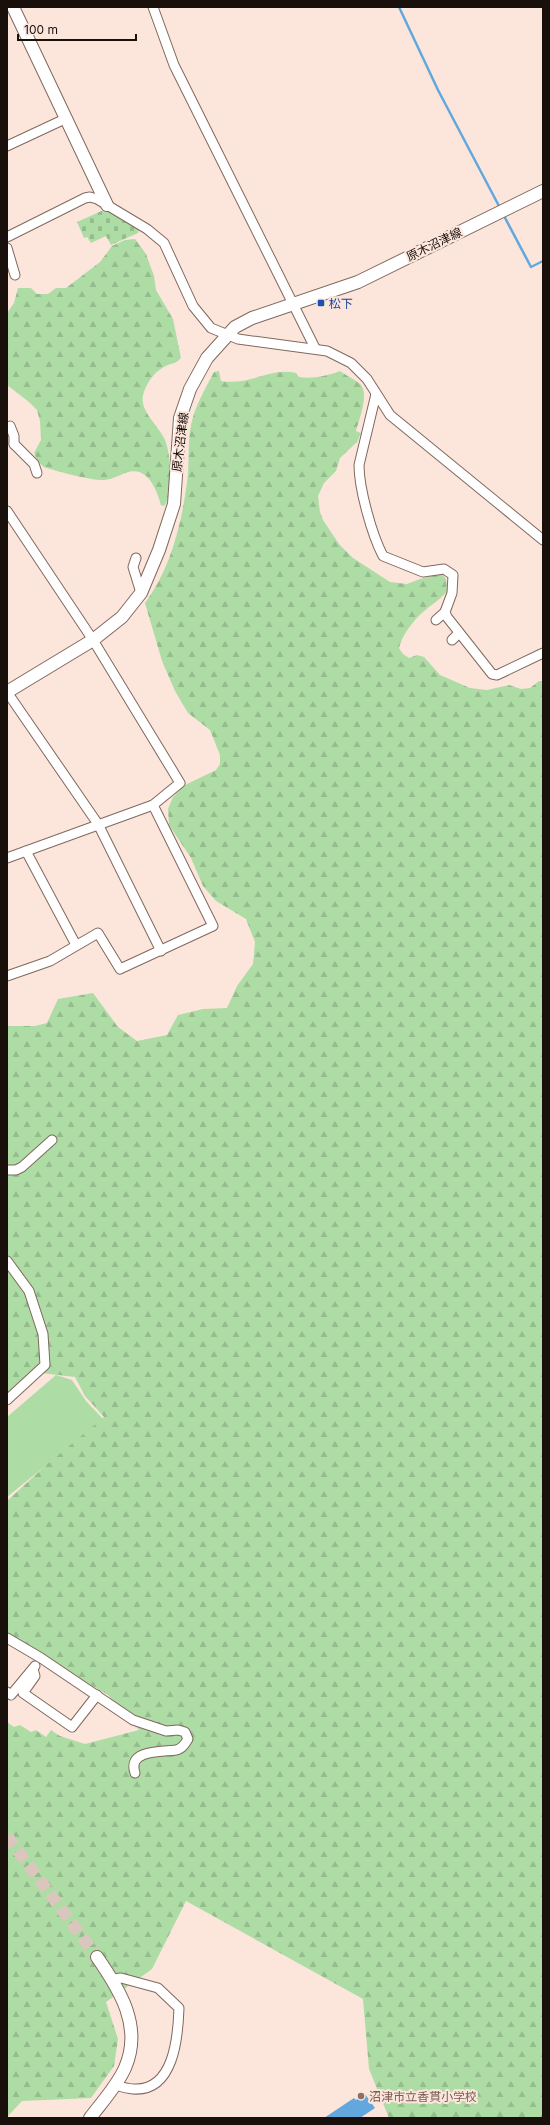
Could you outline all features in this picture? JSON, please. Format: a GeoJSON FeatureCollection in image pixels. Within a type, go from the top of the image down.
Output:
{"type":"FeatureCollection","features":[{"type":"Feature","properties":{"kind":"main road"},"geometry":{"type":"LineString","coordinates":[[13,7],[107,205]]}},
{"type":"Feature","properties":{"kind":"main road","name":"原木沼津線"},"geometry":{"type":"LineString","coordinates":[[7,692],[92,640],[122,617],[141,593],[159,550],[174,504],[180,418],[187,396],[207,358],[235,327],[252,318],[358,282],[543,191]]}},
{"type":"Feature","properties":{"kind":"main road"},"geometry":{"type":"LineString","coordinates":[[90,2118],[116,2084],[125,2067],[132,2034],[122,1997],[97,1957]]}},
{"type":"Feature","properties":{"kind":"street"},"geometry":{"type":"LineString","coordinates":[[153,7],[174,65],[315,348]]}},
{"type":"Feature","properties":{"kind":"street"},"geometry":{"type":"LineString","coordinates":[[7,146],[66,118]]}},
{"type":"Feature","properties":{"kind":"street"},"geometry":{"type":"LineString","coordinates":[[7,237],[85,198],[97,198],[147,229],[164,243],[193,306],[211,328],[226,336],[238,339],[315,348],[327,351],[351,362],[361,371],[390,414],[543,540]]}},
{"type":"Feature","properties":{"kind":"street"},"geometry":{"type":"LineString","coordinates":[[7,248],[14,275]]}},
{"type":"Feature","properties":{"kind":"street"},"geometry":{"type":"LineString","coordinates":[[376,394],[359,465],[365,504],[383,556],[423,572],[444,569],[453,575],[452,593],[445,612],[436,620]]}},
{"type":"Feature","properties":{"kind":"street"},"geometry":{"type":"LineString","coordinates":[[10,426],[14,436],[10,446],[34,464],[37,474]]}},
{"type":"Feature","properties":{"kind":"street"},"geometry":{"type":"LineString","coordinates":[[7,511],[92,640],[180,783],[153,805],[7,858]]}},
{"type":"Feature","properties":{"kind":"street"},"geometry":{"type":"LineString","coordinates":[[136,558],[133,567],[141,593]]}},
{"type":"Feature","properties":{"kind":"street"},"geometry":{"type":"LineString","coordinates":[[445,612],[447,617],[476,655],[495,675],[543,653]]}},
{"type":"Feature","properties":{"kind":"street"},"geometry":{"type":"LineString","coordinates":[[452,640],[459,633]]}},
{"type":"Feature","properties":{"kind":"street"},"geometry":{"type":"LineString","coordinates":[[469,662],[476,655]]}},
{"type":"Feature","properties":{"kind":"street"},"geometry":{"type":"LineString","coordinates":[[7,692],[98,824],[161,952]]}},
{"type":"Feature","properties":{"kind":"street"},"geometry":{"type":"LineString","coordinates":[[7,976],[50,961],[98,933],[120,969],[161,952],[213,926],[153,805]]}},
{"type":"Feature","properties":{"kind":"street"},"geometry":{"type":"LineString","coordinates":[[26,851],[76,945]]}},
{"type":"Feature","properties":{"kind":"street"},"geometry":{"type":"LineString","coordinates":[[7,1170],[16,1170],[22,1167],[52,1140]]}},
{"type":"Feature","properties":{"kind":"street"},"geometry":{"type":"LineString","coordinates":[[7,1261],[29,1291],[43,1334],[45,1365],[7,1400]]}},
{"type":"Feature","properties":{"kind":"street"},"geometry":{"type":"LineString","coordinates":[[7,1638],[42,1658],[133,1720],[166,1731],[178,1730],[185,1732],[188,1739],[180,1748],[152,1751],[140,1756],[136,1761],[134,1768],[135,1773]]}},
{"type":"Feature","properties":{"kind":"street"},"geometry":{"type":"LineString","coordinates":[[7,1692],[11,1695],[42,1658]]}},
{"type":"Feature","properties":{"kind":"street"},"geometry":{"type":"LineString","coordinates":[[33,1669],[35,1676],[23,1693],[72,1727],[98,1696]]}},
{"type":"Feature","properties":{"kind":"street"},"geometry":{"type":"LineString","coordinates":[[112,1979],[121,1978],[158,1988],[179,2008],[174,2055],[165,2072],[154,2085],[143,2089],[121,2088],[116,2084]]}},
{"type":"Feature","properties":{"kind":"green space"},"geometry":{"type":"Polygon","coordinates":[[[108,208],[140,227],[138,233],[111,245],[106,236],[91,243],[87,237],[84,238],[77,222],[108,208]]]}},
{"type":"Feature","properties":{"kind":"green space"},"geometry":{"type":"Polygon","coordinates":[[[135,239],[146,254],[154,276],[156,290],[173,319],[181,358],[175,363],[164,367],[153,376],[144,392],[143,398],[143,405],[146,411],[164,438],[170,462],[169,492],[164,506],[161,505],[153,485],[145,475],[139,472],[133,471],[110,479],[99,480],[44,467],[38,462],[34,453],[41,440],[40,421],[37,410],[7,385],[7,313],[14,303],[18,288],[31,288],[37,294],[48,294],[56,288],[66,288],[100,262],[112,246],[125,240],[135,239]]]}},
{"type":"Feature","properties":{"kind":"green space"},"geometry":{"type":"Polygon","coordinates":[[[219,371],[221,381],[231,382],[278,372],[296,373],[299,377],[309,378],[325,376],[340,371],[359,383],[363,389],[364,401],[356,431],[361,433],[357,442],[340,458],[336,471],[324,483],[318,496],[320,512],[323,520],[339,544],[353,558],[390,582],[407,584],[420,579],[442,574],[446,579],[447,591],[415,620],[405,633],[399,648],[403,654],[409,658],[417,655],[424,657],[440,675],[470,688],[487,690],[509,685],[521,689],[530,688],[539,681],[543,681],[543,2118],[389,2118],[369,2069],[363,1999],[186,1901],[152,1969],[106,2002],[118,2039],[114,2066],[91,2098],[22,2101],[7,2117],[7,1722],[14,1727],[20,1725],[31,1732],[36,1730],[46,1737],[51,1730],[60,1736],[85,1744],[139,1730],[108,1695],[7,1636],[7,1501],[45,1466],[104,1417],[85,1396],[75,1377],[41,1373],[7,1394],[7,1026],[35,1026],[47,1023],[58,999],[93,993],[118,1027],[137,1041],[167,1035],[178,1015],[203,1009],[227,1008],[237,986],[253,964],[255,942],[246,919],[216,901],[203,886],[191,858],[169,825],[168,809],[173,797],[185,785],[216,770],[220,764],[220,755],[210,730],[188,713],[175,691],[162,661],[145,603],[162,574],[175,542],[186,491],[189,437],[195,411],[214,372],[219,371]]]}},
{"type":"Feature","properties":{"kind":"green space"},"geometry":{"type":"Polygon","coordinates":[[[56,1375],[72,1380],[86,1401],[103,1419],[7,1497],[7,1417],[56,1375]]]}},
{"type":"Feature","properties":{"kind":"water"},"geometry":{"type":"Polygon","coordinates":[[[365,2094],[375,2108],[360,2118],[324,2118],[354,2098],[356,2100],[365,2094]]]}},
{"type":"Feature","properties":{"kind":"waterway"},"geometry":{"type":"LineString","coordinates":[[399,7],[438,90],[500,208]]}},
{"type":"Feature","properties":{"kind":"waterway"},"geometry":{"type":"LineString","coordinates":[[503,214],[531,267],[543,261]]}},
{"type":"Feature","properties":{"kind":"tunnel"},"geometry":{"type":"LineString","coordinates":[[7,1836],[97,1957]]}},
{"type":"Feature","properties":{"kind":"place","name":"松下"},"geometry":{"type":"Point","coordinates":[321,303]}},
{"type":"Feature","properties":{"kind":"place","name":"沼津市立香貫小学校"},"geometry":{"type":"Point","coordinates":[361,2096]}}]}
